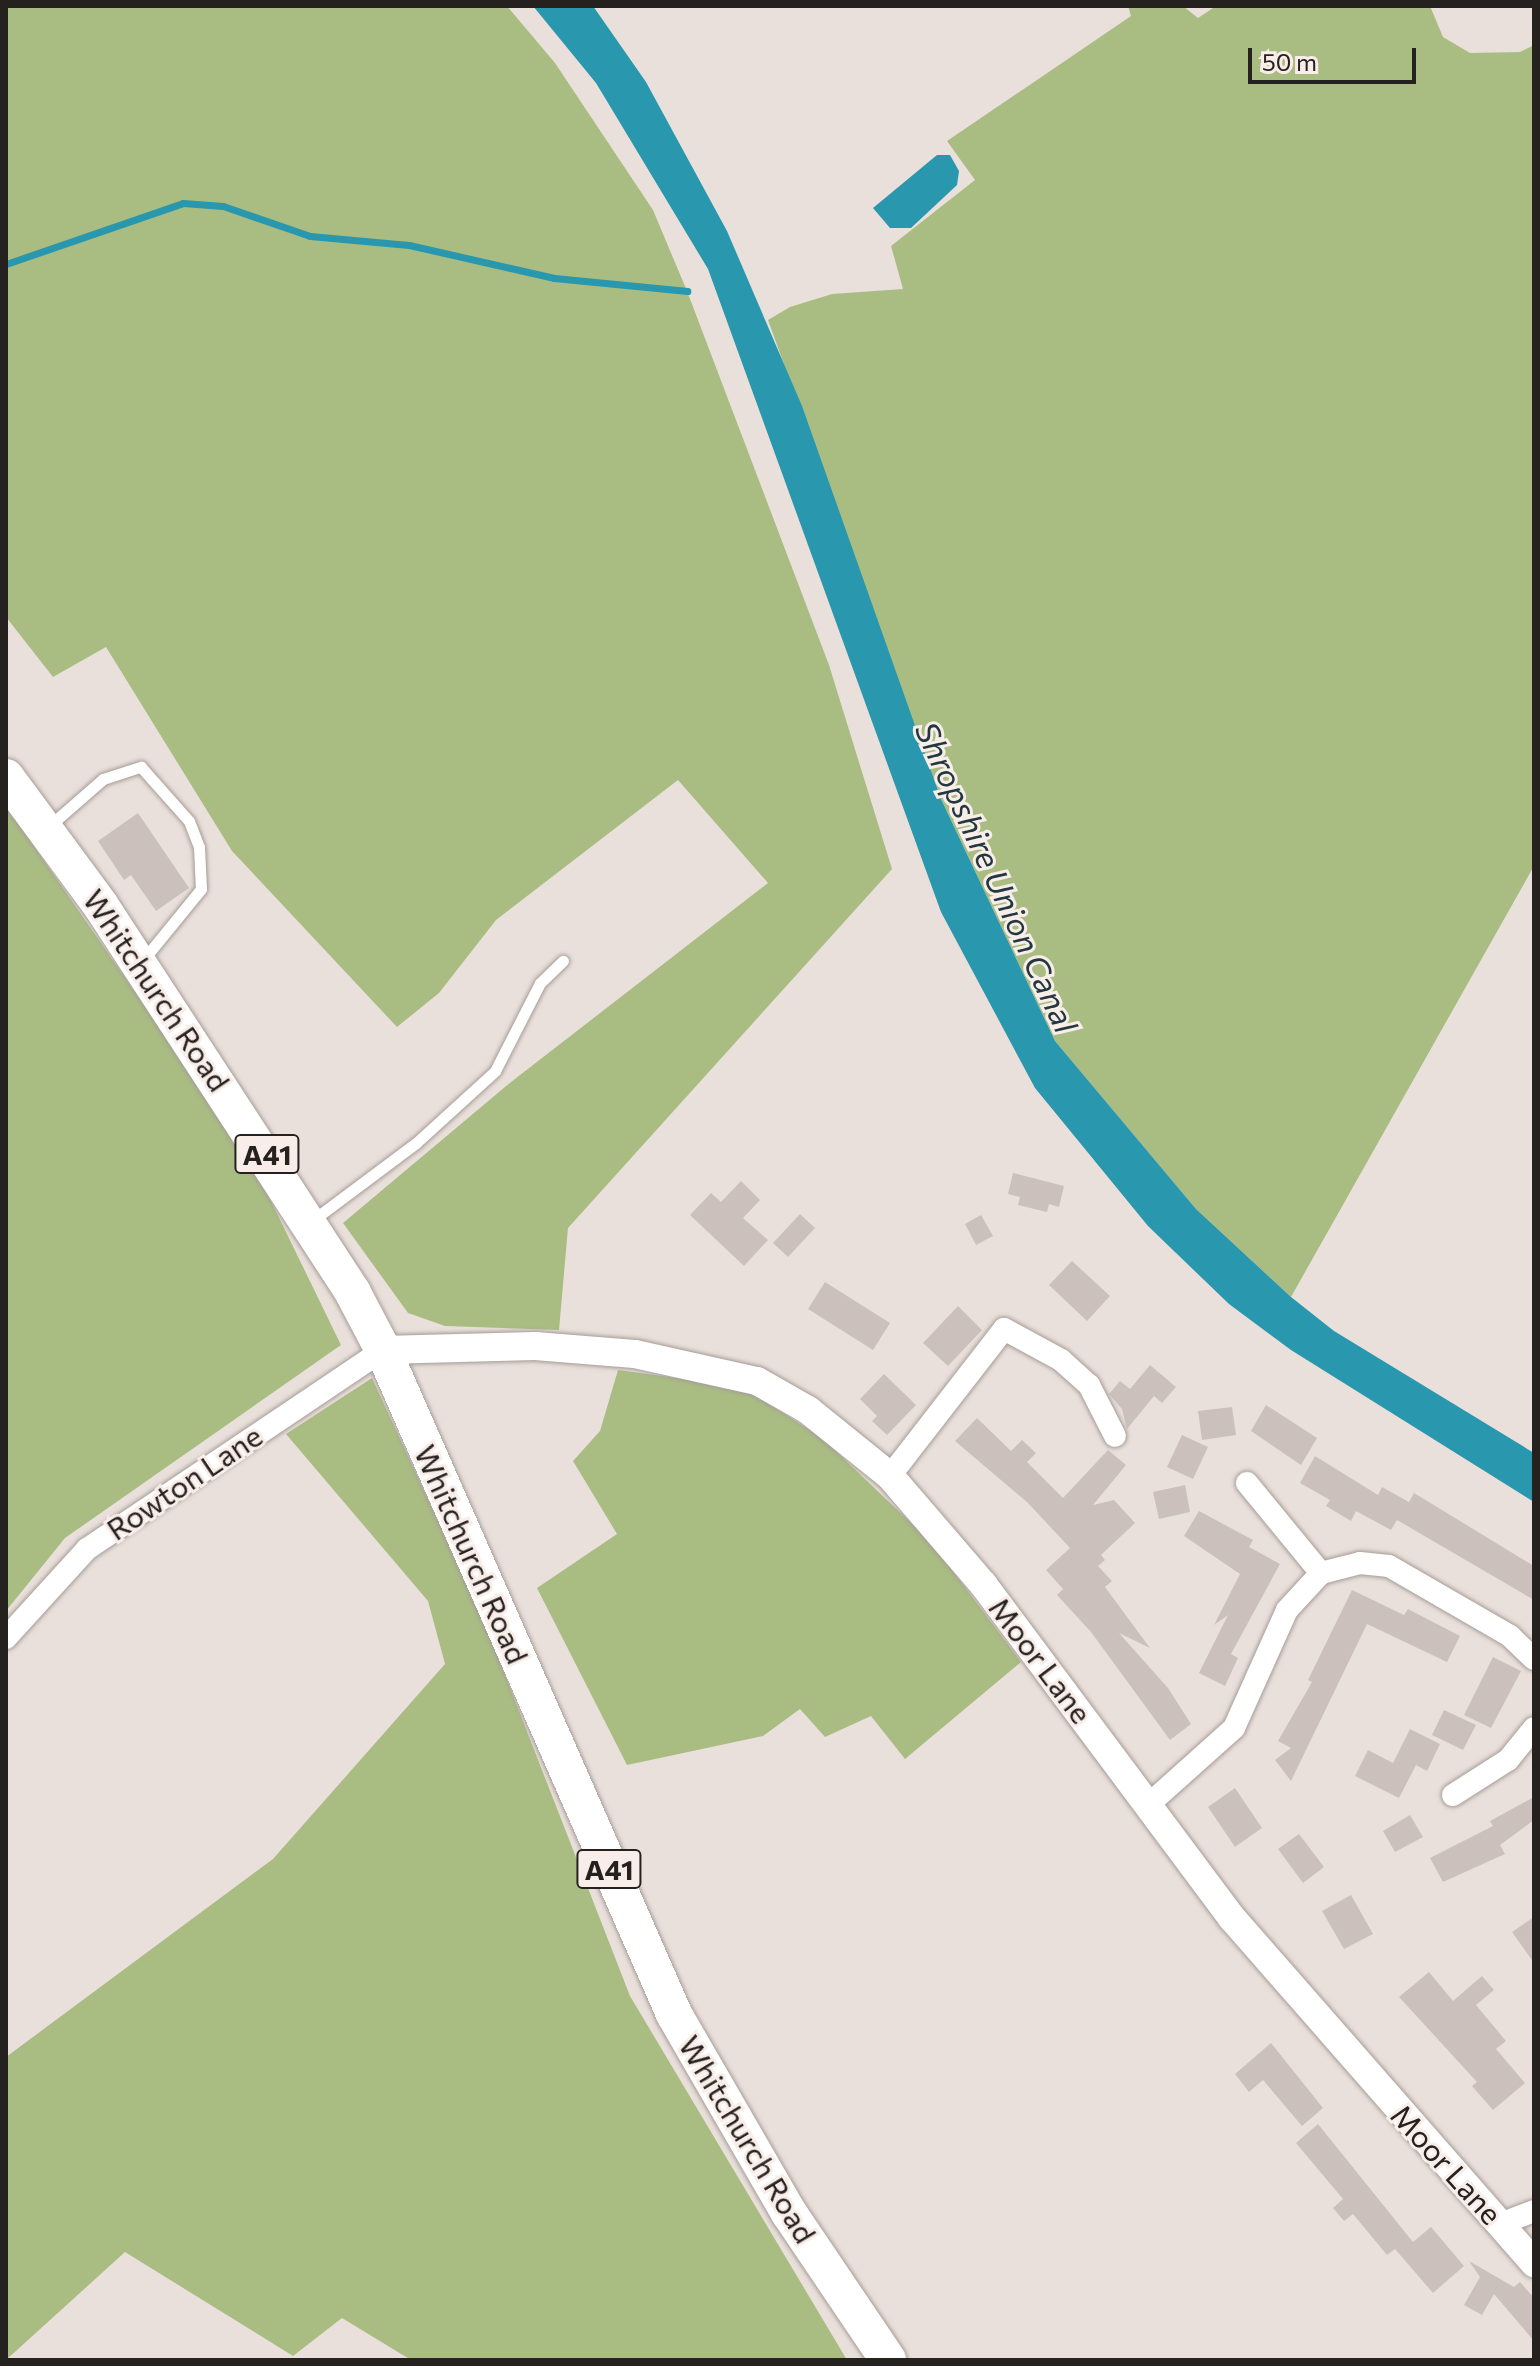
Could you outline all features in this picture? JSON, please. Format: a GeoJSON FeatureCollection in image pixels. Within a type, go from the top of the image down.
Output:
{"type":"FeatureCollection","features":[{"type":"Feature","properties":{"kind":"highway","name":"Whitchurch Road"},"geometry":{"type":"LineString","coordinates":[[6,777],[140,964],[310,1223],[383,1350],[674,2014],[789,2213],[888,2360]]}},
{"type":"Feature","properties":{"kind":"street"},"geometry":{"type":"LineString","coordinates":[[890,1476],[1004,1329],[1061,1360],[1089,1385],[1115,1436]]}},
{"type":"Feature","properties":{"kind":"street","name":"Moor Lane"},"geometry":{"type":"LineString","coordinates":[[383,1350],[535,1346],[697,1364],[757,1381],[808,1410],[890,1476],[1038,1652],[1148,1805],[1251,1940],[1534,2263]]}},
{"type":"Feature","properties":{"kind":"street","name":"Rowton Lane"},"geometry":{"type":"LineString","coordinates":[[6,1638],[87,1549],[383,1350]]}},
{"type":"Feature","properties":{"kind":"street"},"geometry":{"type":"LineString","coordinates":[[1247,1483],[1321,1573]]}},
{"type":"Feature","properties":{"kind":"street"},"geometry":{"type":"LineString","coordinates":[[1148,1805],[1234,1728],[1287,1610],[1321,1573],[1360,1563],[1389,1566],[1510,1636],[1534,1659]]}},
{"type":"Feature","properties":{"kind":"street"},"geometry":{"type":"LineString","coordinates":[[1453,1795],[1508,1760],[1534,1728]]}},
{"type":"Feature","properties":{"kind":"street"},"geometry":{"type":"LineString","coordinates":[[1500,2224],[1534,2211]]}},
{"type":"Feature","properties":{"kind":"lane"},"geometry":{"type":"LineString","coordinates":[[45,830],[103,779],[141,767],[189,821],[199,847],[201,889],[140,964]]}},
{"type":"Feature","properties":{"kind":"lane"},"geometry":{"type":"LineString","coordinates":[[310,1223],[416,1143],[495,1071],[540,983],[563,961]]}},
{"type":"Feature","properties":{"kind":"green space"},"geometry":{"type":"Polygon","coordinates":[[[6,6],[507,6],[555,63],[653,210],[687,291],[829,665],[892,869],[568,1228],[559,1330],[445,1326],[408,1313],[343,1223],[511,1082],[768,883],[678,780],[496,920],[439,993],[397,1027],[232,851],[106,647],[53,677],[6,617],[6,6]]]}},
{"type":"Feature","properties":{"kind":"green space"},"geometry":{"type":"Polygon","coordinates":[[[1128,6],[1183,6],[1198,18],[1216,6],[1430,6],[1443,37],[1470,53],[1520,52],[1534,45],[1534,866],[1291,1297],[1196,1209],[1055,1041],[941,799],[768,320],[790,307],[832,294],[903,289],[891,246],[975,180],[947,141],[1131,16],[1128,6]]]}},
{"type":"Feature","properties":{"kind":"green space"},"geometry":{"type":"Polygon","coordinates":[[[6,806],[250,1158],[341,1345],[65,1538],[6,1611],[6,806]]]}},
{"type":"Feature","properties":{"kind":"green space"},"geometry":{"type":"Polygon","coordinates":[[[618,1370],[743,1387],[823,1439],[931,1542],[1021,1662],[905,1759],[871,1716],[825,1737],[800,1709],[763,1736],[627,1765],[537,1588],[617,1534],[573,1461],[600,1431],[618,1370]]]}},
{"type":"Feature","properties":{"kind":"green space"},"geometry":{"type":"Polygon","coordinates":[[[372,1378],[484,1621],[630,1996],[847,2360],[411,2360],[342,2318],[293,2356],[125,2252],[6,2360],[6,2057],[273,1859],[445,1664],[428,1601],[286,1434],[372,1378]]]}},
{"type":"Feature","properties":{"kind":"water"},"geometry":{"type":"Polygon","coordinates":[[[533,6],[593,6],[646,82],[727,231],[802,406],[941,799],[1055,1041],[1196,1209],[1291,1297],[1334,1331],[1534,1453],[1534,1502],[1291,1350],[1229,1304],[1148,1226],[1035,1088],[941,912],[708,269],[596,83],[533,6]]]}},
{"type":"Feature","properties":{"kind":"water"},"geometry":{"type":"Polygon","coordinates":[[[937,155],[950,155],[959,171],[957,185],[911,228],[890,228],[873,208],[937,155]]]}},
{"type":"Feature","properties":{"kind":"building"},"geometry":{"type":"Polygon","coordinates":[[[138,813],[189,888],[156,911],[131,875],[124,880],[98,841],[138,813]]]}},
{"type":"Feature","properties":{"kind":"building"},"geometry":{"type":"Polygon","coordinates":[[[1013,1173],[1064,1186],[1059,1207],[1049,1204],[1047,1212],[1018,1205],[1020,1197],[1008,1194],[1013,1173]]]}},
{"type":"Feature","properties":{"kind":"building"},"geometry":{"type":"Polygon","coordinates":[[[741,1181],[760,1200],[743,1218],[768,1240],[744,1266],[690,1215],[711,1193],[721,1202],[741,1181]]]}},
{"type":"Feature","properties":{"kind":"building"},"geometry":{"type":"Polygon","coordinates":[[[800,1214],[815,1228],[788,1257],[773,1243],[800,1214]]]}},
{"type":"Feature","properties":{"kind":"building"},"geometry":{"type":"Polygon","coordinates":[[[981,1215],[993,1236],[976,1245],[965,1224],[981,1215]]]}},
{"type":"Feature","properties":{"kind":"building"},"geometry":{"type":"Polygon","coordinates":[[[1072,1261],[1110,1296],[1087,1321],[1049,1285],[1072,1261]]]}},
{"type":"Feature","properties":{"kind":"building"},"geometry":{"type":"Polygon","coordinates":[[[825,1282],[890,1323],[873,1350],[808,1309],[825,1282]]]}},
{"type":"Feature","properties":{"kind":"building"},"geometry":{"type":"Polygon","coordinates":[[[958,1306],[982,1330],[948,1366],[923,1343],[958,1306]]]}},
{"type":"Feature","properties":{"kind":"building"},"geometry":{"type":"Polygon","coordinates":[[[1150,1365],[1176,1387],[1162,1403],[1154,1396],[1127,1429],[1122,1409],[1109,1394],[1120,1381],[1130,1389],[1150,1365]]]}},
{"type":"Feature","properties":{"kind":"building"},"geometry":{"type":"Polygon","coordinates":[[[884,1374],[916,1405],[887,1435],[872,1421],[877,1416],[860,1399],[884,1374]]]}},
{"type":"Feature","properties":{"kind":"building"},"geometry":{"type":"Polygon","coordinates":[[[1266,1405],[1317,1438],[1301,1465],[1251,1431],[1266,1405]]]}},
{"type":"Feature","properties":{"kind":"building"},"geometry":{"type":"Polygon","coordinates":[[[1232,1407],[1236,1435],[1202,1440],[1198,1411],[1232,1407]]]}},
{"type":"Feature","properties":{"kind":"building"},"geometry":{"type":"Polygon","coordinates":[[[977,1418],[1011,1451],[1022,1440],[1036,1453],[1027,1462],[1063,1498],[1108,1450],[1126,1465],[1093,1505],[1114,1500],[1135,1523],[1101,1555],[1105,1560],[1098,1566],[1112,1581],[1105,1587],[1150,1648],[1119,1633],[1168,1688],[1191,1724],[1170,1740],[1091,1632],[1057,1595],[1063,1589],[1046,1570],[1070,1548],[1027,1502],[955,1441],[977,1418]]]}},
{"type":"Feature","properties":{"kind":"building"},"geometry":{"type":"Polygon","coordinates":[[[1182,1435],[1208,1447],[1193,1479],[1167,1467],[1182,1435]]]}},
{"type":"Feature","properties":{"kind":"building"},"geometry":{"type":"Polygon","coordinates":[[[1315,1456],[1378,1495],[1382,1487],[1409,1502],[1414,1493],[1534,1566],[1534,1600],[1397,1520],[1391,1530],[1356,1511],[1351,1521],[1326,1506],[1330,1500],[1300,1483],[1315,1456]]]}},
{"type":"Feature","properties":{"kind":"building"},"geometry":{"type":"Polygon","coordinates":[[[1185,1485],[1190,1512],[1159,1519],[1153,1492],[1185,1485]]]}},
{"type":"Feature","properties":{"kind":"building"},"geometry":{"type":"Polygon","coordinates":[[[1199,1511],[1253,1540],[1249,1547],[1280,1564],[1231,1654],[1238,1658],[1225,1686],[1199,1673],[1228,1615],[1214,1625],[1240,1574],[1184,1536],[1199,1511]]]}},
{"type":"Feature","properties":{"kind":"building"},"geometry":{"type":"Polygon","coordinates":[[[1352,1590],[1404,1615],[1408,1609],[1460,1636],[1447,1662],[1367,1624],[1291,1781],[1275,1760],[1291,1748],[1278,1741],[1312,1682],[1308,1680],[1352,1590]]]}},
{"type":"Feature","properties":{"kind":"building"},"geometry":{"type":"Polygon","coordinates":[[[1493,1657],[1521,1671],[1491,1728],[1464,1715],[1493,1657]]]}},
{"type":"Feature","properties":{"kind":"building"},"geometry":{"type":"Polygon","coordinates":[[[1444,1710],[1476,1725],[1463,1750],[1432,1735],[1444,1710]]]}},
{"type":"Feature","properties":{"kind":"building"},"geometry":{"type":"Polygon","coordinates":[[[1410,1729],[1440,1744],[1427,1771],[1416,1765],[1399,1798],[1355,1776],[1368,1750],[1393,1763],[1410,1729]]]}},
{"type":"Feature","properties":{"kind":"building"},"geometry":{"type":"Polygon","coordinates":[[[1235,1788],[1262,1828],[1235,1847],[1208,1807],[1235,1788]]]}},
{"type":"Feature","properties":{"kind":"building"},"geometry":{"type":"Polygon","coordinates":[[[1534,1797],[1534,1820],[1500,1845],[1505,1854],[1443,1882],[1430,1858],[1493,1826],[1490,1821],[1534,1797]]]}},
{"type":"Feature","properties":{"kind":"building"},"geometry":{"type":"Polygon","coordinates":[[[1410,1815],[1423,1837],[1395,1852],[1383,1831],[1410,1815]]]}},
{"type":"Feature","properties":{"kind":"building"},"geometry":{"type":"Polygon","coordinates":[[[1299,1834],[1324,1867],[1303,1883],[1278,1849],[1299,1834]]]}},
{"type":"Feature","properties":{"kind":"building"},"geometry":{"type":"Polygon","coordinates":[[[1351,1895],[1373,1934],[1344,1949],[1322,1911],[1351,1895]]]}},
{"type":"Feature","properties":{"kind":"building"},"geometry":{"type":"Polygon","coordinates":[[[1534,1917],[1534,1963],[1512,1932],[1534,1917]]]}},
{"type":"Feature","properties":{"kind":"building"},"geometry":{"type":"Polygon","coordinates":[[[1429,1972],[1453,2001],[1482,1976],[1494,1990],[1476,2005],[1506,2041],[1496,2049],[1525,2083],[1493,2110],[1472,2086],[1477,2082],[1399,1997],[1429,1972]]]}},
{"type":"Feature","properties":{"kind":"building"},"geometry":{"type":"Polygon","coordinates":[[[1271,2043],[1323,2108],[1302,2126],[1263,2080],[1249,2092],[1235,2074],[1271,2043]]]}},
{"type":"Feature","properties":{"kind":"building"},"geometry":{"type":"Polygon","coordinates":[[[1318,2124],[1413,2242],[1431,2227],[1464,2266],[1433,2293],[1395,2249],[1387,2255],[1353,2214],[1344,2221],[1333,2208],[1343,2199],[1296,2143],[1318,2124]]]}},
{"type":"Feature","properties":{"kind":"building"},"geometry":{"type":"Polygon","coordinates":[[[1469,2261],[1514,2287],[1520,2282],[1534,2298],[1534,2341],[1494,2294],[1482,2315],[1464,2305],[1480,2277],[1469,2261]]]}},
{"type":"Feature","properties":{"kind":"waterway"},"geometry":{"type":"LineString","coordinates":[[6,264],[183,203],[223,206],[310,236],[409,245],[554,278],[687,291]]}},
{"type":"Feature","properties":{"kind":"water label","name":"Shropshire Union Canal"},"geometry":{"type":"Point","coordinates":[997,877]}}]}
